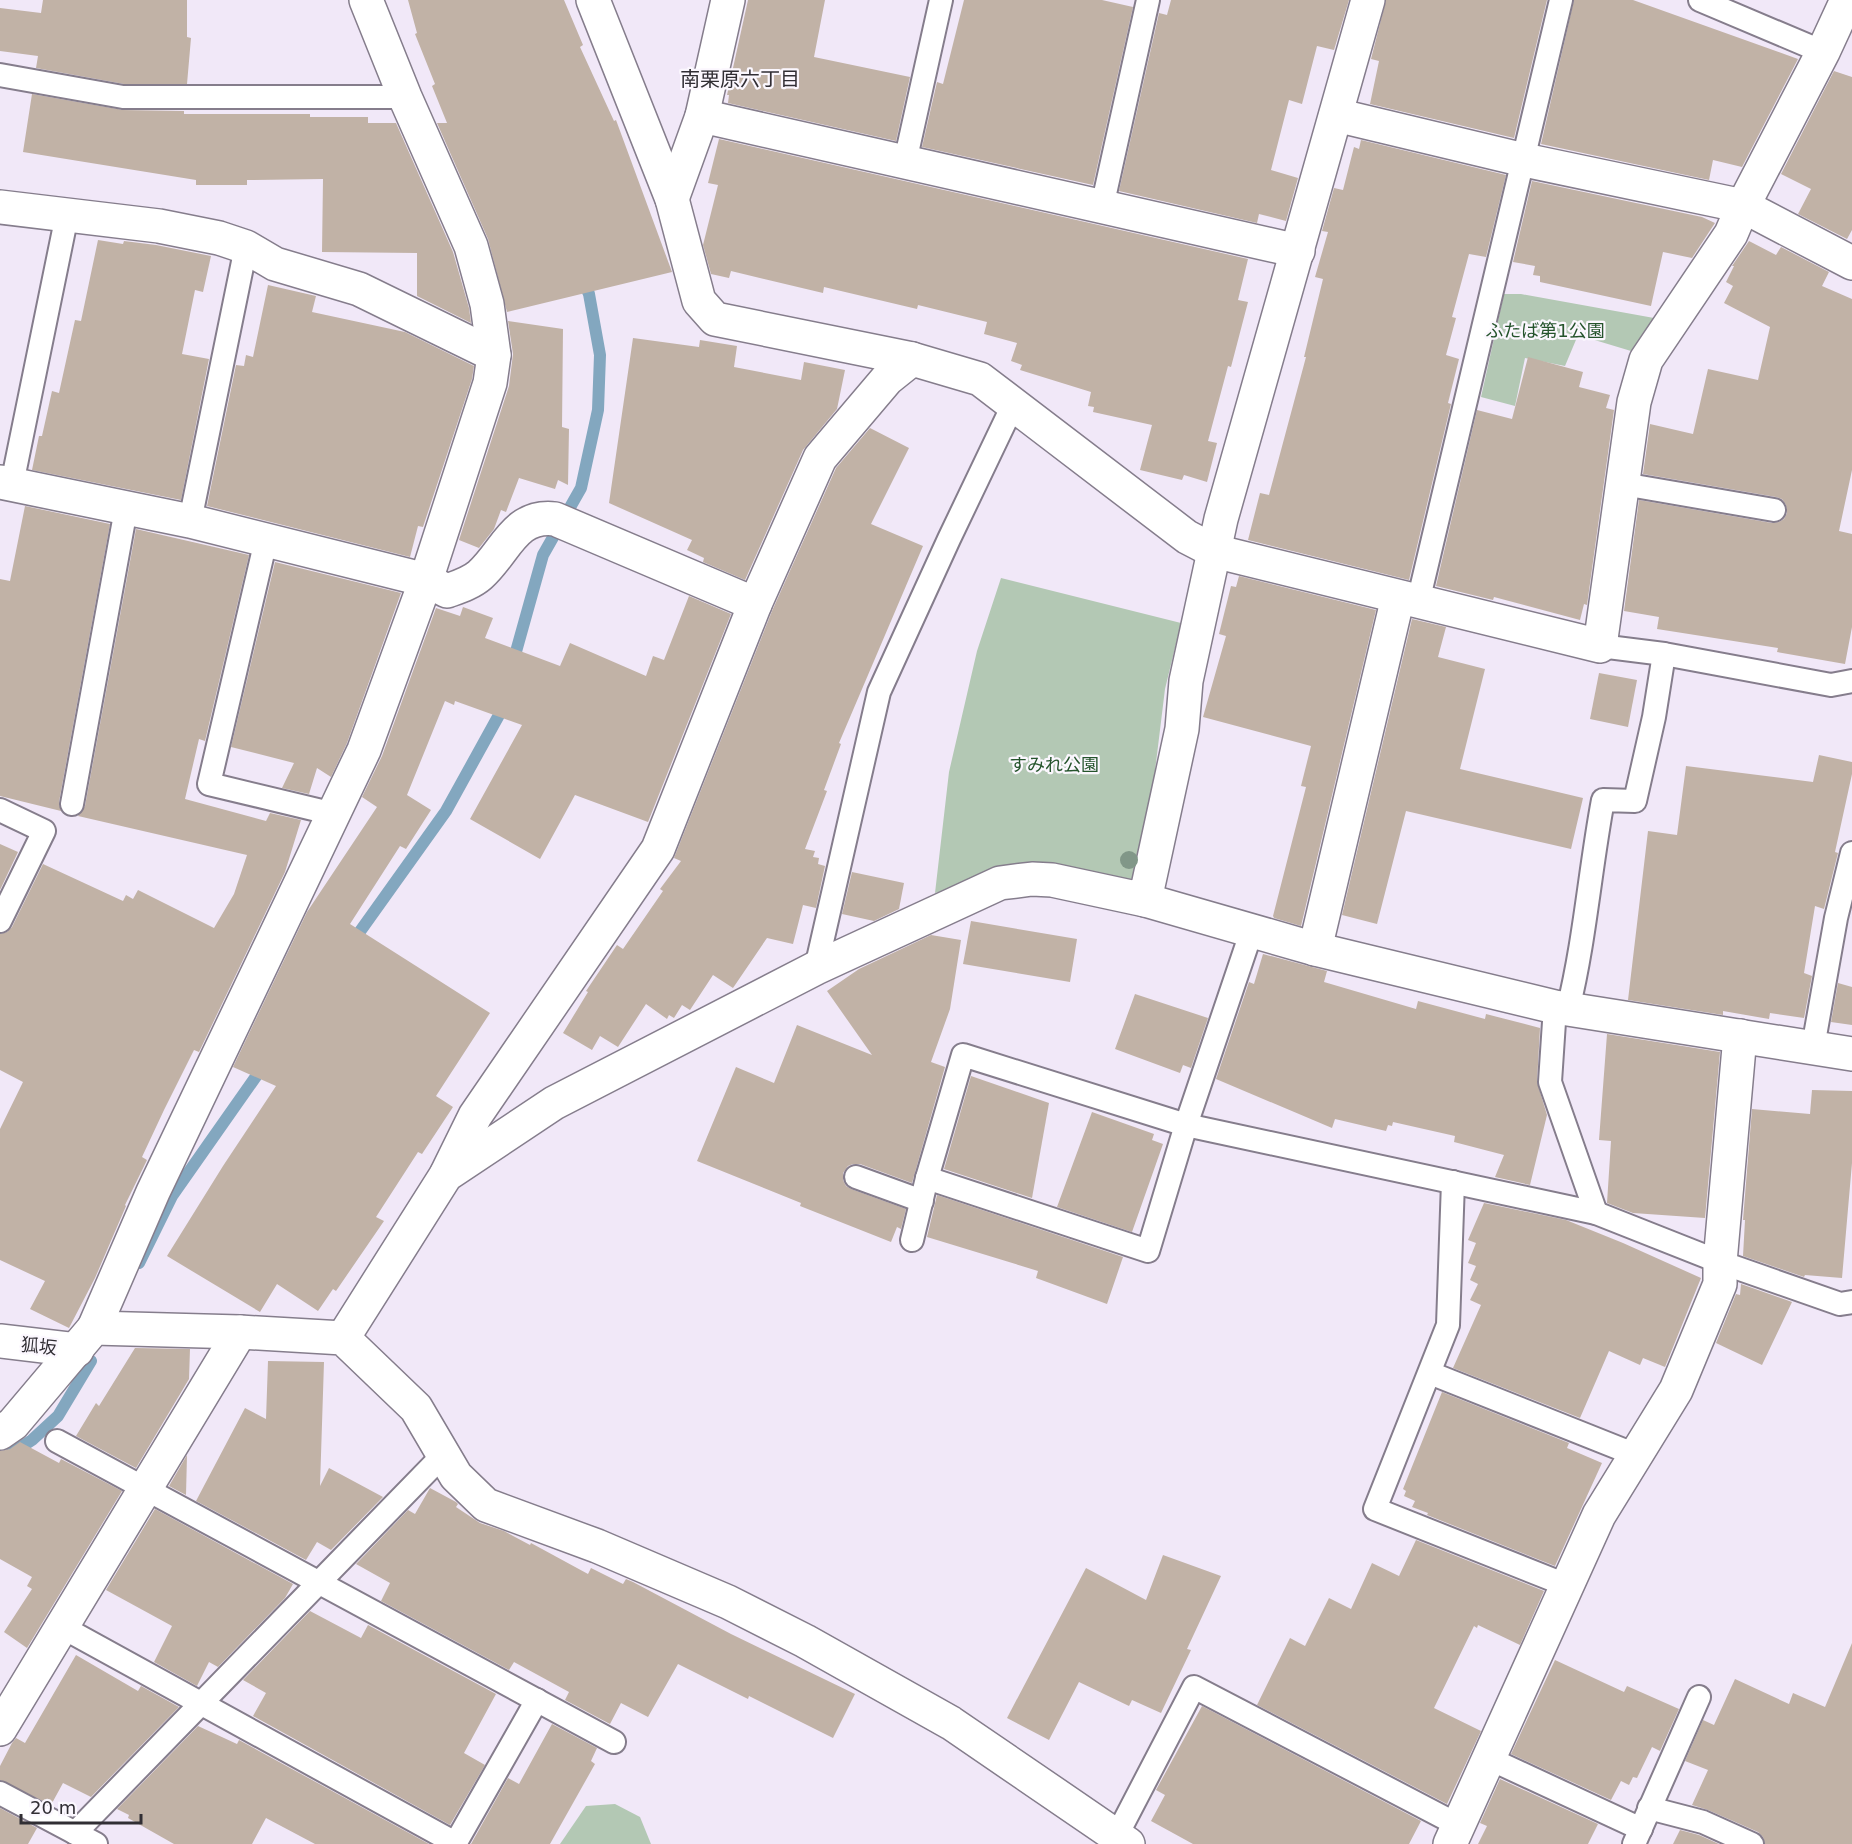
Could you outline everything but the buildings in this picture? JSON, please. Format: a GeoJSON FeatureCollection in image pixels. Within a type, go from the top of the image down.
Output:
{"type":"FeatureCollection","features":[{"type":"Feature","properties":{"kind":"street"},"geometry":{"type":"LineString","coordinates":[[0,1432],[13,1424],[86,1339],[153,1192],[364,750],[426,580],[490,383],[494,355],[487,304],[471,246],[405,97],[366,0]]}},
{"type":"Feature","properties":{"kind":"street"},"geometry":{"type":"LineString","coordinates":[[593,0],[672,199],[699,301],[715,319],[912,359],[980,379],[1187,537],[1214,551],[1600,646],[1634,402],[1646,360],[1731,234],[1847,0]]}},
{"type":"Feature","properties":{"kind":"street"},"geometry":{"type":"LineString","coordinates":[[672,199],[702,116],[728,0]]}},
{"type":"Feature","properties":{"kind":"street"},"geometry":{"type":"LineString","coordinates":[[1145,900],[1182,729],[1186,681],[1221,519],[1368,0]]}},
{"type":"Feature","properties":{"kind":"street"},"geometry":{"type":"LineString","coordinates":[[1336,115],[1524,160],[1743,206],[1852,263]]}},
{"type":"Feature","properties":{"kind":"street"},"geometry":{"type":"LineString","coordinates":[[702,116],[1298,251]]}},
{"type":"Feature","properties":{"kind":"street"},"geometry":{"type":"LineString","coordinates":[[0,207],[159,226],[219,238],[246,247],[275,264],[359,289],[494,355]]}},
{"type":"Feature","properties":{"kind":"street"},"geometry":{"type":"LineString","coordinates":[[912,359],[887,379],[820,458],[755,604],[658,849],[475,1116],[446,1174],[343,1338],[416,1408],[456,1476],[486,1505],[597,1546],[728,1602],[805,1641],[951,1723],[1122,1841]]}},
{"type":"Feature","properties":{"kind":"street"},"geometry":{"type":"LineString","coordinates":[[6,483],[190,521],[426,580],[447,591],[469,583],[481,574],[516,531],[534,519],[564,522],[755,604]]}},
{"type":"Feature","properties":{"kind":"street"},"geometry":{"type":"LineString","coordinates":[[1316,949],[1408,600]]}},
{"type":"Feature","properties":{"kind":"street"},"geometry":{"type":"LineString","coordinates":[[446,1174],[554,1103],[816,968],[1000,883],[1032,879],[1052,880],[1145,900],[1316,949],[1562,1008],[1852,1054]]}},
{"type":"Feature","properties":{"kind":"street"},"geometry":{"type":"LineString","coordinates":[[1454,1835],[1599,1515],[1676,1390],[1720,1284],[1740,1036]]}},
{"type":"Feature","properties":{"kind":"street"},"geometry":{"type":"LineString","coordinates":[[0,1729],[240,1332]]}},
{"type":"Feature","properties":{"kind":"street","name":"狐坂"},"geometry":{"type":"LineString","coordinates":[[0,1341],[240,1332],[343,1338]]}},
{"type":"Feature","properties":{"kind":"lane"},"geometry":{"type":"LineString","coordinates":[[905,162],[941,0]]}},
{"type":"Feature","properties":{"kind":"lane"},"geometry":{"type":"LineString","coordinates":[[1102,207],[1148,0]]}},
{"type":"Feature","properties":{"kind":"lane"},"geometry":{"type":"LineString","coordinates":[[1408,600],[1524,160],[1561,0]]}},
{"type":"Feature","properties":{"kind":"lane"},"geometry":{"type":"LineString","coordinates":[[1700,0],[1823,52]]}},
{"type":"Feature","properties":{"kind":"lane"},"geometry":{"type":"LineString","coordinates":[[0,75],[123,97],[405,97]]}},
{"type":"Feature","properties":{"kind":"lane"},"geometry":{"type":"LineString","coordinates":[[6,483],[67,215]]}},
{"type":"Feature","properties":{"kind":"lane"},"geometry":{"type":"LineString","coordinates":[[190,521],[246,247]]}},
{"type":"Feature","properties":{"kind":"lane"},"geometry":{"type":"LineString","coordinates":[[816,968],[879,692],[1014,404]]}},
{"type":"Feature","properties":{"kind":"lane"},"geometry":{"type":"LineString","coordinates":[[1623,484],[1774,510]]}},
{"type":"Feature","properties":{"kind":"lane"},"geometry":{"type":"LineString","coordinates":[[72,804],[126,509]]}},
{"type":"Feature","properties":{"kind":"lane"},"geometry":{"type":"LineString","coordinates":[[266,540],[209,784],[334,814]]}},
{"type":"Feature","properties":{"kind":"lane"},"geometry":{"type":"LineString","coordinates":[[1600,646],[1664,654],[1831,685],[1852,681]]}},
{"type":"Feature","properties":{"kind":"lane"},"geometry":{"type":"LineString","coordinates":[[1596,1213],[1550,1082],[1562,1008],[1577,973],[1594,845],[1603,800],[1635,801],[1654,717],[1664,654]]}},
{"type":"Feature","properties":{"kind":"lane"},"geometry":{"type":"LineString","coordinates":[[0,810],[44,831],[0,921]]}},
{"type":"Feature","properties":{"kind":"lane"},"geometry":{"type":"LineString","coordinates":[[1813,1047],[1836,918],[1852,854]]}},
{"type":"Feature","properties":{"kind":"lane"},"geometry":{"type":"LineString","coordinates":[[927,1178],[1148,1251],[1186,1125],[1252,930]]}},
{"type":"Feature","properties":{"kind":"lane"},"geometry":{"type":"LineString","coordinates":[[912,1240],[927,1178],[963,1055],[1186,1125],[1596,1213],[1720,1262],[1840,1304],[1852,1302]]}},
{"type":"Feature","properties":{"kind":"lane"},"geometry":{"type":"LineString","coordinates":[[856,1177],[922,1201]]}},
{"type":"Feature","properties":{"kind":"lane"},"geometry":{"type":"LineString","coordinates":[[1454,1182],[1448,1325],[1375,1509],[1566,1585]]}},
{"type":"Feature","properties":{"kind":"lane"},"geometry":{"type":"LineString","coordinates":[[1430,1373],[1636,1455]]}},
{"type":"Feature","properties":{"kind":"lane"},"geometry":{"type":"LineString","coordinates":[[57,1441],[614,1742]]}},
{"type":"Feature","properties":{"kind":"lane"},"geometry":{"type":"LineString","coordinates":[[75,1833],[444,1454]]}},
{"type":"Feature","properties":{"kind":"lane"},"geometry":{"type":"LineString","coordinates":[[62,1627],[455,1844],[537,1700]]}},
{"type":"Feature","properties":{"kind":"lane"},"geometry":{"type":"LineString","coordinates":[[1122,1841],[1194,1687],[1454,1835]]}},
{"type":"Feature","properties":{"kind":"lane"},"geometry":{"type":"LineString","coordinates":[[1641,1827],[1699,1697]]}},
{"type":"Feature","properties":{"kind":"lane"},"geometry":{"type":"LineString","coordinates":[[1488,1758],[1641,1827],[1703,1822],[1752,1844]]}},
{"type":"Feature","properties":{"kind":"lane"},"geometry":{"type":"LineString","coordinates":[[0,1792],[96,1844]]}},
{"type":"Feature","properties":{"kind":"green space","name":"ふたば第1公園"},"geometry":{"type":"Polygon","coordinates":[[[1504,294],[1521,294],[1654,318],[1631,351],[1578,335],[1565,366],[1525,358],[1515,406],[1481,397],[1504,294]]]}},
{"type":"Feature","properties":{"kind":"green space","name":"すみれ公園"},"geometry":{"type":"Polygon","coordinates":[[[1001,578],[1181,623],[1165,689],[1154,779],[1134,878],[1124,881],[987,877],[935,893],[949,772],[977,651],[1001,578]]]}},
{"type":"Feature","properties":{"kind":"green space"},"geometry":{"type":"Polygon","coordinates":[[[615,1804],[640,1817],[651,1844],[560,1844],[586,1806],[615,1804]]]}},
{"type":"Feature","properties":{"kind":"waterway"},"geometry":{"type":"LineString","coordinates":[[512,666],[543,555],[581,488],[598,410],[600,355],[589,294],[582,278]]}},
{"type":"Feature","properties":{"kind":"waterway"},"geometry":{"type":"LineString","coordinates":[[351,944],[446,811],[499,715],[502,702]]}},
{"type":"Feature","properties":{"kind":"waterway"},"geometry":{"type":"LineString","coordinates":[[139,1263],[172,1196],[264,1065]]}},
{"type":"Feature","properties":{"kind":"waterway"},"geometry":{"type":"LineString","coordinates":[[0,1461],[32,1440],[58,1416],[91,1361]]}},
{"type":"Feature","properties":{"kind":"district","name":"南栗原六丁目"},"geometry":{"type":"Point","coordinates":[740,79]}}]}
